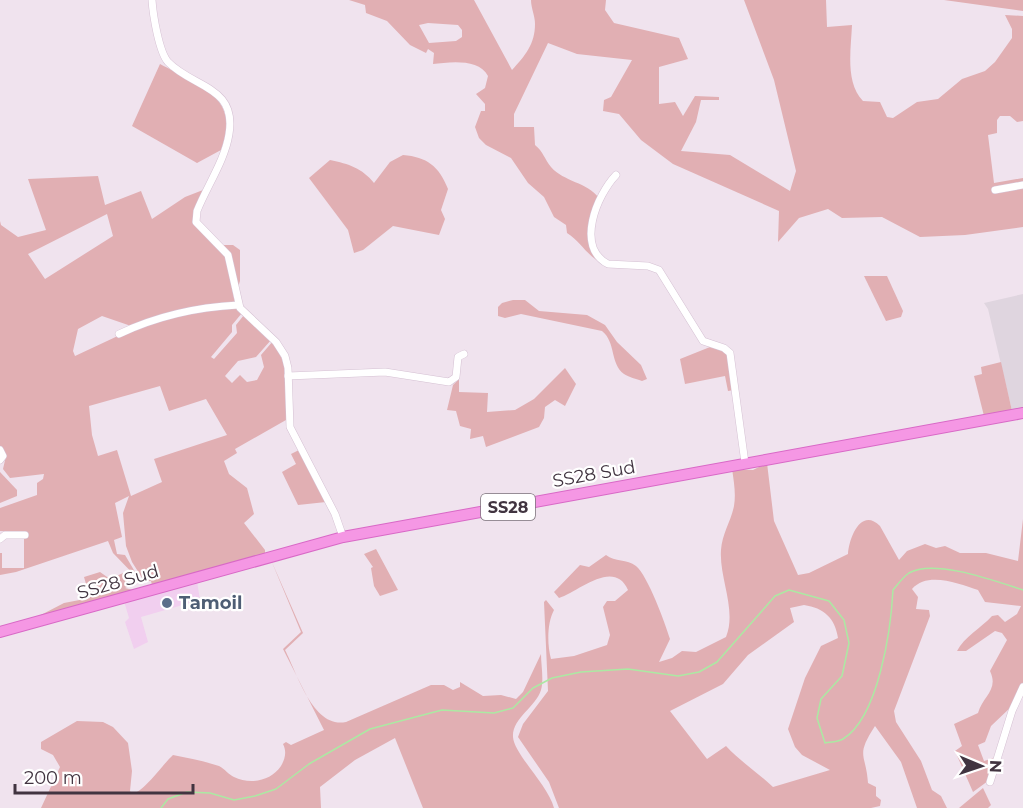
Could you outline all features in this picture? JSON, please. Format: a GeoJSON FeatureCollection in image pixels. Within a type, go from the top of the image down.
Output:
{"type":"FeatureCollection","features":[{"type":"Feature","properties":{"kind":"main road","name":"SS28 Sud"},"geometry":{"type":"LineString","coordinates":[[0,632],[343,537],[1023,413]]}},
{"type":"Feature","properties":{"kind":"street"},"geometry":{"type":"LineString","coordinates":[[152,0],[167,61],[221,97],[228,110],[230,125],[227,141],[196,218],[200,228],[228,255],[238,305],[280,348],[287,361],[290,427],[335,514],[343,537]]}},
{"type":"Feature","properties":{"kind":"street"},"geometry":{"type":"LineString","coordinates":[[616,176],[606,188],[593,219],[591,235],[594,249],[608,264],[648,266],[659,270],[703,341],[730,352],[745,463]]}},
{"type":"Feature","properties":{"kind":"street"},"geometry":{"type":"LineString","coordinates":[[995,190],[1023,185]]}},
{"type":"Feature","properties":{"kind":"street"},"geometry":{"type":"LineString","coordinates":[[119,334],[178,315],[238,305]]}},
{"type":"Feature","properties":{"kind":"street"},"geometry":{"type":"LineString","coordinates":[[288,376],[385,372],[449,382],[456,377],[458,357],[464,354]]}},
{"type":"Feature","properties":{"kind":"street"},"geometry":{"type":"LineString","coordinates":[[0,450],[3,456],[0,460]]}},
{"type":"Feature","properties":{"kind":"street"},"geometry":{"type":"LineString","coordinates":[[0,539],[5,535],[25,535]]}},
{"type":"Feature","properties":{"kind":"street"},"geometry":{"type":"LineString","coordinates":[[990,782],[1012,711],[1023,687]]}},
{"type":"Feature","properties":{"kind":"shaded area"},"geometry":{"type":"Polygon","coordinates":[[[349,0],[474,0],[512,70],[525,55],[535,31],[531,0],[606,0],[605,10],[614,23],[679,38],[688,59],[659,67],[659,104],[675,102],[683,116],[695,96],[719,97],[719,100],[701,100],[696,122],[681,151],[730,155],[790,191],[796,171],[774,80],[744,0],[826,0],[827,27],[852,25],[850,65],[857,94],[863,101],[880,102],[887,117],[893,118],[917,102],[938,99],[962,79],[985,71],[995,62],[1012,38],[1012,29],[1005,15],[1023,16],[1023,121],[1017,122],[1010,116],[1000,116],[997,120],[997,133],[988,135],[994,183],[1023,178],[1023,227],[965,235],[920,237],[882,217],[842,218],[828,209],[799,218],[778,242],[779,211],[673,164],[641,140],[619,114],[603,111],[604,100],[611,97],[632,60],[577,54],[548,43],[514,114],[514,127],[534,127],[535,145],[551,167],[599,198],[592,232],[594,248],[603,264],[567,233],[566,225],[554,217],[544,197],[528,183],[511,158],[486,145],[479,138],[475,127],[481,111],[485,111],[485,104],[476,94],[485,88],[488,76],[484,70],[463,62],[433,64],[434,53],[428,49],[426,53],[410,45],[387,21],[366,13],[365,5],[349,0]],[[428,23],[419,25],[429,43],[456,41],[462,37],[462,30],[458,25],[428,23]]]}},
{"type":"Feature","properties":{"kind":"shaded area"},"geometry":{"type":"Polygon","coordinates":[[[944,0],[1023,0],[1023,11],[944,0]]]}},
{"type":"Feature","properties":{"kind":"shaded area"},"geometry":{"type":"Polygon","coordinates":[[[160,64],[202,86],[221,105],[226,117],[226,132],[221,150],[197,163],[132,126],[160,64]]]}},
{"type":"Feature","properties":{"kind":"shaded area"},"geometry":{"type":"Polygon","coordinates":[[[403,155],[419,158],[431,164],[441,174],[448,189],[441,210],[445,219],[439,235],[393,226],[363,250],[354,253],[348,230],[309,178],[330,160],[355,167],[374,183],[390,162],[403,155]]]}},
{"type":"Feature","properties":{"kind":"shaded area"},"geometry":{"type":"Polygon","coordinates":[[[98,176],[105,205],[141,191],[152,219],[185,197],[203,190],[195,225],[225,254],[235,303],[131,326],[102,316],[78,329],[73,351],[75,356],[137,327],[181,315],[237,306],[242,313],[232,325],[232,332],[211,357],[214,359],[237,333],[236,325],[244,315],[271,340],[256,357],[238,361],[225,376],[232,383],[240,375],[247,382],[257,380],[264,367],[261,355],[273,341],[286,367],[286,420],[235,449],[237,453],[224,461],[229,474],[247,488],[254,514],[244,523],[265,550],[265,554],[152,585],[151,581],[144,581],[132,562],[126,546],[123,513],[129,496],[115,503],[122,537],[114,540],[117,554],[125,555],[141,582],[113,553],[108,541],[16,572],[0,575],[0,553],[2,553],[2,568],[24,568],[24,532],[0,531],[0,508],[37,495],[37,483],[43,479],[44,474],[10,478],[3,469],[6,456],[0,447],[0,221],[1,225],[18,237],[46,230],[28,179],[98,176]],[[107,214],[28,254],[45,279],[113,236],[107,214]],[[160,386],[89,406],[92,435],[98,456],[117,450],[131,496],[162,482],[154,459],[227,435],[206,399],[169,411],[160,386]]]}},
{"type":"Feature","properties":{"kind":"shaded area"},"geometry":{"type":"Polygon","coordinates":[[[222,245],[233,245],[240,250],[240,281],[237,291],[222,245]]]}},
{"type":"Feature","properties":{"kind":"shaded area"},"geometry":{"type":"Polygon","coordinates":[[[864,276],[887,276],[903,311],[901,317],[886,321],[864,276]]]}},
{"type":"Feature","properties":{"kind":"shaded area"},"geometry":{"type":"Polygon","coordinates":[[[1023,294],[1023,409],[1012,411],[988,309],[984,303],[1023,294]]]}},
{"type":"Feature","properties":{"kind":"shaded area"},"geometry":{"type":"Polygon","coordinates":[[[525,300],[539,311],[587,315],[605,325],[617,342],[641,365],[647,379],[642,381],[633,378],[620,370],[609,341],[602,331],[521,314],[505,318],[498,316],[498,307],[502,303],[525,300]]]}},
{"type":"Feature","properties":{"kind":"shaded area"},"geometry":{"type":"Polygon","coordinates":[[[710,347],[722,349],[728,354],[734,390],[728,391],[725,376],[685,384],[680,359],[710,347]]]}},
{"type":"Feature","properties":{"kind":"shaded area"},"geometry":{"type":"Polygon","coordinates":[[[1001,362],[1012,411],[984,416],[974,376],[982,374],[981,367],[1001,362]]]}},
{"type":"Feature","properties":{"kind":"shaded area"},"geometry":{"type":"Polygon","coordinates":[[[565,368],[576,384],[565,406],[555,400],[545,407],[544,418],[539,427],[486,447],[483,436],[470,439],[471,429],[460,426],[456,411],[447,410],[453,385],[459,379],[459,392],[488,393],[487,412],[515,410],[534,399],[565,368]]]}},
{"type":"Feature","properties":{"kind":"shaded area"},"geometry":{"type":"Polygon","coordinates":[[[299,450],[326,502],[298,505],[282,472],[296,464],[291,454],[299,450]]]}},
{"type":"Feature","properties":{"kind":"shaded area"},"geometry":{"type":"Polygon","coordinates":[[[767,463],[774,521],[798,575],[809,573],[848,554],[857,527],[867,520],[880,526],[899,560],[907,551],[925,544],[936,548],[945,546],[960,553],[986,553],[1018,561],[1023,519],[1023,683],[1011,707],[991,726],[985,742],[978,745],[984,761],[994,758],[988,781],[973,792],[955,751],[962,746],[954,724],[978,713],[993,683],[990,671],[1007,640],[1002,633],[995,631],[966,651],[957,651],[968,637],[992,616],[998,615],[1005,622],[1017,614],[1021,606],[985,602],[978,590],[953,582],[935,580],[926,581],[912,589],[918,597],[916,609],[929,610],[930,616],[894,711],[896,722],[921,761],[932,790],[941,796],[947,808],[917,808],[901,762],[875,726],[865,744],[863,755],[868,783],[876,787],[876,796],[881,800],[880,806],[871,808],[559,808],[549,782],[518,737],[523,724],[548,691],[544,602],[546,600],[554,610],[548,634],[551,659],[574,656],[607,645],[610,635],[603,607],[607,601],[615,601],[628,590],[622,581],[614,577],[605,577],[585,584],[559,598],[554,592],[580,565],[589,567],[606,555],[636,566],[651,589],[670,639],[659,662],[672,658],[682,651],[696,652],[726,637],[730,616],[722,572],[721,550],[734,506],[732,469],[753,470],[767,463]],[[804,605],[790,608],[794,622],[748,655],[723,684],[670,711],[707,759],[726,746],[773,787],[830,770],[802,755],[795,747],[788,729],[805,678],[821,646],[838,638],[834,625],[823,611],[804,605]]]}},
{"type":"Feature","properties":{"kind":"shaded area"},"geometry":{"type":"Polygon","coordinates":[[[0,472],[17,490],[17,496],[0,503],[0,472]]]}},
{"type":"Feature","properties":{"kind":"shaded area"},"geometry":{"type":"Polygon","coordinates":[[[376,549],[398,590],[380,596],[374,586],[371,568],[373,567],[364,554],[376,549]]]}},
{"type":"Feature","properties":{"kind":"shaded area"},"geometry":{"type":"Polygon","coordinates":[[[271,560],[303,633],[285,650],[299,680],[283,649],[301,632],[271,560]]]}},
{"type":"Feature","properties":{"kind":"shaded area"},"geometry":{"type":"Polygon","coordinates":[[[100,572],[110,579],[123,573],[133,584],[125,588],[133,590],[37,617],[64,603],[90,598],[84,577],[100,572]]]}},
{"type":"Feature","properties":{"kind":"shaded area"},"geometry":{"type":"Polygon","coordinates":[[[197,581],[200,600],[141,617],[148,642],[134,649],[125,622],[129,618],[124,601],[197,581]]]}},
{"type":"Feature","properties":{"kind":"shaded area"},"geometry":{"type":"Polygon","coordinates":[[[541,654],[541,690],[516,724],[513,737],[519,752],[551,799],[554,808],[423,808],[395,738],[355,760],[320,787],[321,808],[41,808],[60,767],[53,755],[41,749],[41,742],[77,721],[103,722],[113,727],[128,743],[132,794],[148,783],[173,755],[219,766],[234,777],[253,781],[266,778],[277,771],[284,761],[283,744],[286,742],[291,745],[324,730],[304,691],[315,708],[324,717],[334,722],[346,722],[431,685],[444,685],[453,690],[460,687],[460,682],[483,696],[501,695],[516,699],[523,692],[541,654]]]}},
{"type":"Feature","properties":{"kind":"shaded area"},"geometry":{"type":"Polygon","coordinates":[[[983,788],[991,805],[988,808],[959,808],[983,788]]]}},
{"type":"Feature","properties":{"kind":"waterway"},"geometry":{"type":"LineString","coordinates":[[161,808],[168,799],[187,792],[210,793],[234,800],[255,796],[276,789],[309,764],[370,729],[442,710],[494,713],[513,708],[533,688],[552,678],[581,672],[628,669],[678,676],[699,672],[717,662],[775,596],[789,590],[829,601],[844,620],[849,643],[842,676],[821,699],[817,718],[825,743],[837,741],[843,739],[855,728],[866,712],[881,671],[893,590],[909,573],[920,569],[949,570],[983,577],[1023,590]]}},
{"type":"Feature","properties":{"kind":"place","name":"Tamoil"},"geometry":{"type":"Point","coordinates":[167,603]}}]}
